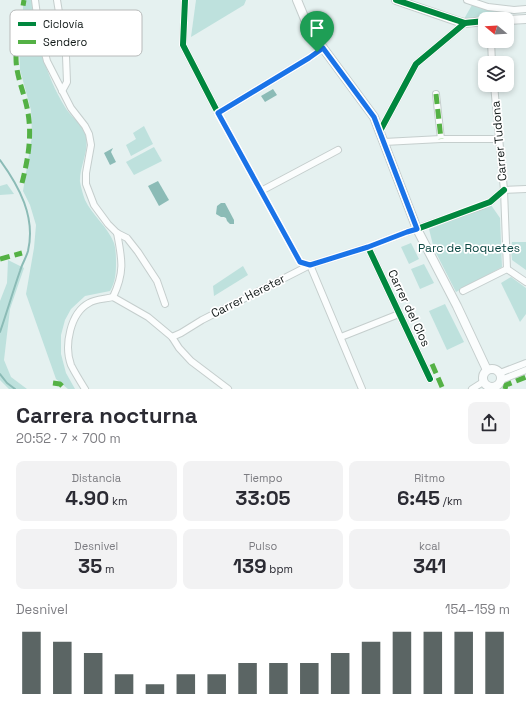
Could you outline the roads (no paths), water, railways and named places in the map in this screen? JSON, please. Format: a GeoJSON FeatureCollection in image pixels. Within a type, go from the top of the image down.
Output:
{"type":"FeatureCollection","features":[{"type":"Feature","properties":{"kind":"street"},"geometry":{"type":"LineString","coordinates":[[35,0],[36,10]]}},
{"type":"Feature","properties":{"kind":"street"},"geometry":{"type":"LineString","coordinates":[[57,0],[59,10]]}},
{"type":"Feature","properties":{"kind":"street"},"geometry":{"type":"LineString","coordinates":[[185,0],[183,45],[218,113],[300,262],[310,265],[362,389]]}},
{"type":"Feature","properties":{"kind":"street"},"geometry":{"type":"LineString","coordinates":[[296,0],[309,29],[374,117],[417,229],[457,306],[487,370]]}},
{"type":"Feature","properties":{"kind":"street"},"geometry":{"type":"LineString","coordinates":[[396,0],[465,23],[478,22]]}},
{"type":"Feature","properties":{"kind":"street"},"geometry":{"type":"LineString","coordinates":[[467,0],[488,7],[514,10],[526,9]]}},
{"type":"Feature","properties":{"kind":"street"},"geometry":{"type":"LineString","coordinates":[[514,10],[522,19]]}},
{"type":"Feature","properties":{"kind":"street"},"geometry":{"type":"LineString","coordinates":[[380,131],[416,64],[465,23]]}},
{"type":"Feature","properties":{"kind":"street"},"geometry":{"type":"LineString","coordinates":[[218,113],[323,48]]}},
{"type":"Feature","properties":{"kind":"street"},"geometry":{"type":"LineString","coordinates":[[46,56],[71,108],[85,126],[91,139],[86,173],[86,184],[94,205],[108,224],[117,233],[127,238],[138,252],[157,281],[165,304]]}},
{"type":"Feature","properties":{"kind":"street"},"geometry":{"type":"LineString","coordinates":[[62,91],[67,82],[66,56]]}},
{"type":"Feature","properties":{"kind":"street","name":"Carrer Tudona"},"geometry":{"type":"LineString","coordinates":[[495,92],[504,190],[507,269]]}},
{"type":"Feature","properties":{"kind":"street"},"geometry":{"type":"LineString","coordinates":[[436,94],[440,139]]}},
{"type":"Feature","properties":{"kind":"street"},"geometry":{"type":"LineString","coordinates":[[384,142],[440,139],[498,139]]}},
{"type":"Feature","properties":{"kind":"street"},"geometry":{"type":"LineString","coordinates":[[261,191],[338,150]]}},
{"type":"Feature","properties":{"kind":"street"},"geometry":{"type":"LineString","coordinates":[[504,190],[526,190]]}},
{"type":"Feature","properties":{"kind":"street","name":"Carrer Hereter"},"geometry":{"type":"LineString","coordinates":[[172,337],[310,265],[368,247],[490,202],[504,190]]}},
{"type":"Feature","properties":{"kind":"street"},"geometry":{"type":"LineString","coordinates":[[113,297],[119,284],[122,260],[117,233]]}},
{"type":"Feature","properties":{"kind":"street","name":"Carrer del Clos"},"geometry":{"type":"LineString","coordinates":[[368,247],[430,379]]}},
{"type":"Feature","properties":{"kind":"street"},"geometry":{"type":"LineString","coordinates":[[463,291],[507,269],[526,282]]}},
{"type":"Feature","properties":{"kind":"street"},"geometry":{"type":"LineString","coordinates":[[85,389],[71,364],[68,350],[72,327],[81,309],[89,302],[113,297],[148,317],[172,337],[179,348],[191,361],[228,389]]}},
{"type":"Feature","properties":{"kind":"street"},"geometry":{"type":"LineString","coordinates":[[341,337],[399,314]]}},
{"type":"Feature","properties":{"kind":"street"},"geometry":{"type":"LineString","coordinates":[[500,376],[526,363]]}},
{"type":"Feature","properties":{"kind":"street"},"geometry":{"type":"LineString","coordinates":[[494,369],[500,376],[500,383],[496,388],[488,387],[483,382],[483,374],[487,370],[494,369]]}},
{"type":"Feature","properties":{"kind":"street"},"geometry":{"type":"LineString","coordinates":[[500,376],[526,370]]}},
{"type":"Feature","properties":{"kind":"street"},"geometry":{"type":"LineString","coordinates":[[472,389],[483,382]]}},
{"type":"Feature","properties":{"kind":"waterway"},"geometry":{"type":"LineString","coordinates":[[0,160],[14,180],[24,202],[30,226],[28,251],[0,332]]}},
{"type":"Feature","properties":{"kind":"waterway"},"geometry":{"type":"LineString","coordinates":[[0,374],[7,383],[15,389]]}},
{"type":"Feature","properties":{"kind":"park label","name":"Parc de Roquetes"},"geometry":{"type":"Point","coordinates":[469,248]}}]}
